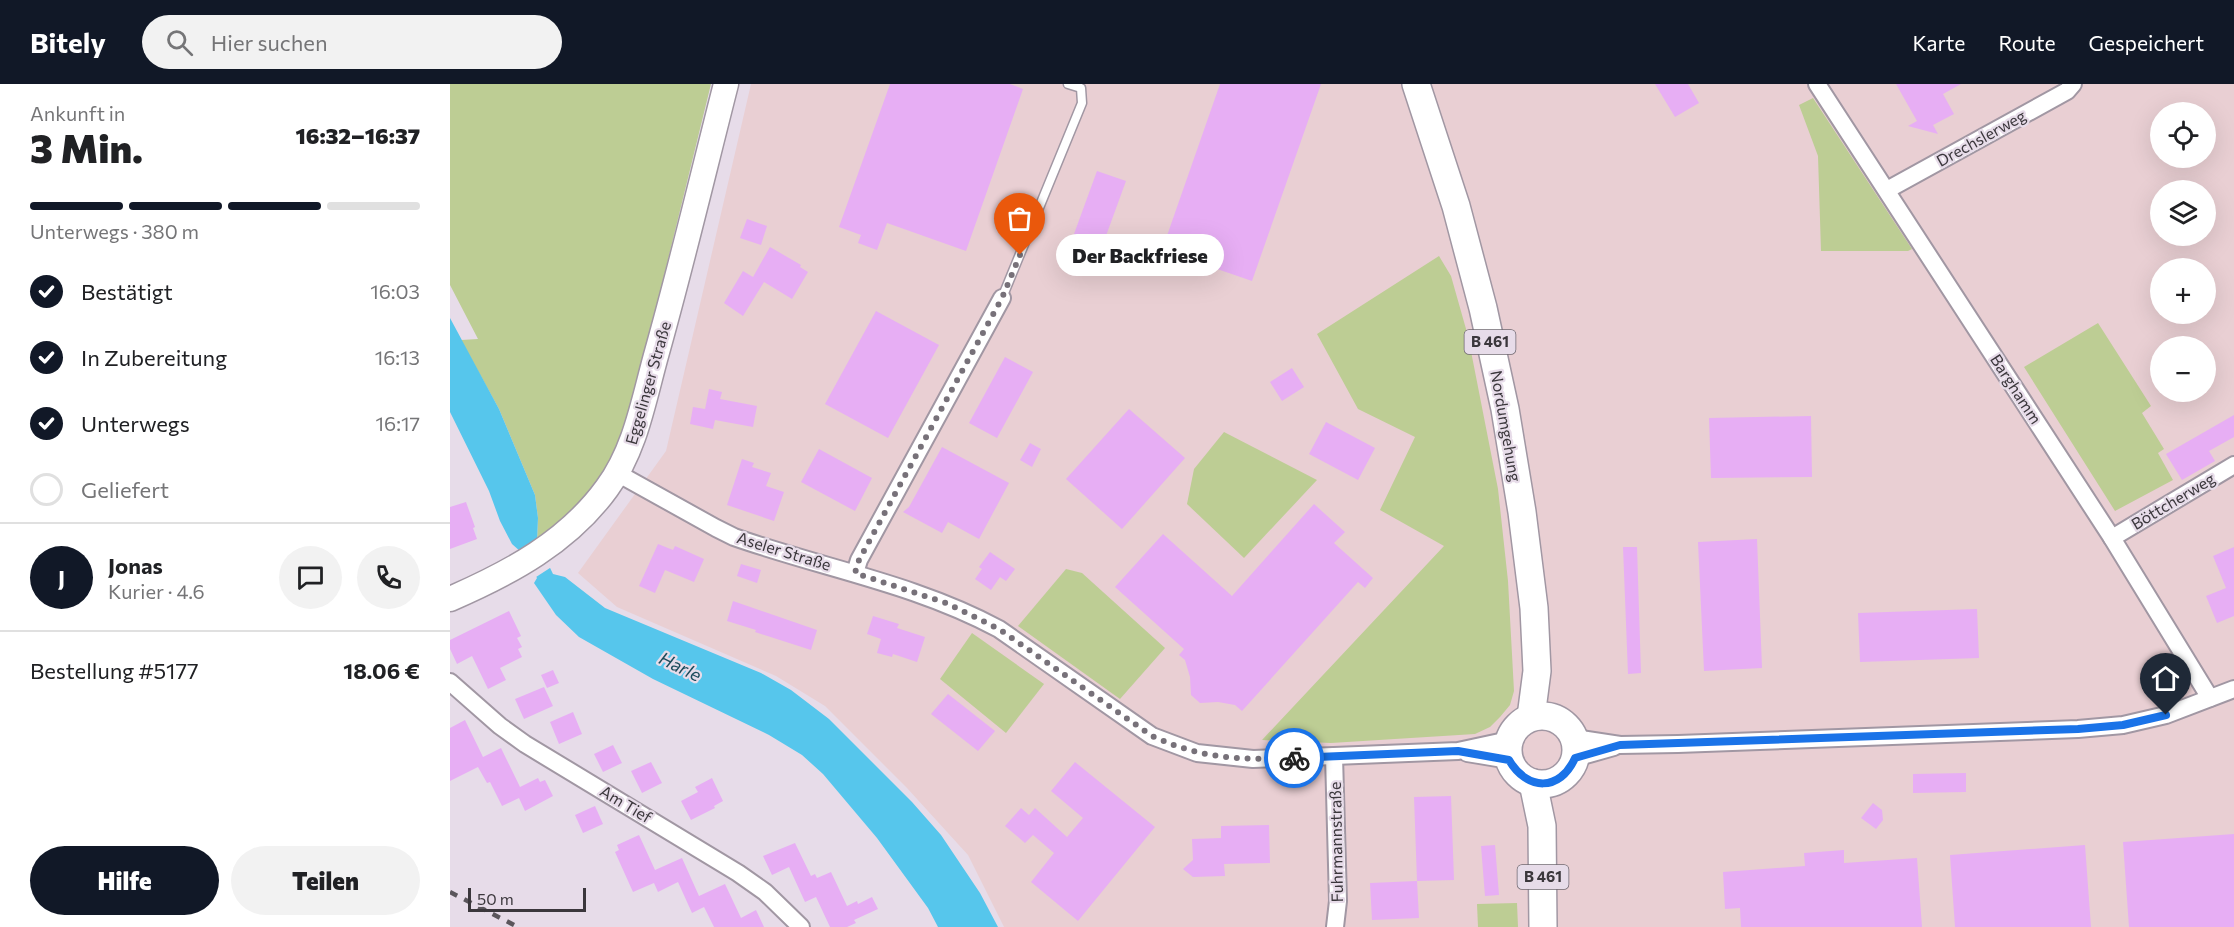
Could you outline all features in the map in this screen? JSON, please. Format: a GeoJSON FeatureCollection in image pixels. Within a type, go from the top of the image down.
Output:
{"type":"FeatureCollection","features":[{"type":"Feature","properties":{"kind":"main road","name":"Nordumgehung"},"geometry":{"type":"LineString","coordinates":[[1416,84],[1456,206],[1483,308],[1505,409],[1522,512],[1534,608],[1542,717]]}},
{"type":"Feature","properties":{"kind":"main road"},"geometry":{"type":"LineString","coordinates":[[1542,717],[1569,729],[1574,748],[1565,775],[1545,782],[1523,778],[1515,771],[1509,750],[1514,730],[1521,722],[1542,717]]}},
{"type":"Feature","properties":{"kind":"main road","name":"B 461"},"geometry":{"type":"LineString","coordinates":[[1543,927],[1542,826],[1545,782]]}},
{"type":"Feature","properties":{"kind":"street","name":"Eggelinger Straße"},"geometry":{"type":"LineString","coordinates":[[450,599],[509,570],[549,546],[580,520],[618,472],[633,438],[678,277],[726,84]]}},
{"type":"Feature","properties":{"kind":"street","name":"Barghamm"},"geometry":{"type":"LineString","coordinates":[[1817,84],[2112,538],[2210,698]]}},
{"type":"Feature","properties":{"kind":"street","name":"Drechslerweg"},"geometry":{"type":"LineString","coordinates":[[1887,190],[2067,91],[2073,84]]}},
{"type":"Feature","properties":{"kind":"street"},"geometry":{"type":"LineString","coordinates":[[855,573],[859,560],[1002,298]]}},
{"type":"Feature","properties":{"kind":"street","name":"Böttcherweg"},"geometry":{"type":"LineString","coordinates":[[2112,538],[2234,465]]}},
{"type":"Feature","properties":{"kind":"street","name":"Aseler Straße"},"geometry":{"type":"LineString","coordinates":[[618,472],[734,537],[855,573],[946,603],[974,615],[1005,633],[1152,736],[1173,746],[1197,753],[1234,758],[1509,750]]}},
{"type":"Feature","properties":{"kind":"street","name":"Am Tief"},"geometry":{"type":"LineString","coordinates":[[450,682],[500,726],[525,744],[738,873],[765,892],[801,927]]}},
{"type":"Feature","properties":{"kind":"street"},"geometry":{"type":"LineString","coordinates":[[1574,748],[2078,729],[2123,725],[2166,715],[2234,688]]}},
{"type":"Feature","properties":{"kind":"street","name":"Fuhrmannstraße"},"geometry":{"type":"LineString","coordinates":[[1334,756],[1338,901],[1335,927]]}},
{"type":"Feature","properties":{"kind":"lane"},"geometry":{"type":"LineString","coordinates":[[1002,298],[1082,103],[1081,88],[1068,84]]}},
{"type":"Feature","properties":{"kind":"shaded area"},"geometry":{"type":"Polygon","coordinates":[[[751,84],[2234,84],[2234,927],[1004,927],[968,855],[907,788],[825,706],[776,676],[617,607],[578,573],[666,451],[751,84]]]}},
{"type":"Feature","properties":{"kind":"green space"},"geometry":{"type":"Polygon","coordinates":[[[450,84],[711,84],[628,423],[602,482],[537,541],[538,518],[535,495],[499,409],[461,340],[478,339],[450,285],[450,84]]]}},
{"type":"Feature","properties":{"kind":"green space"},"geometry":{"type":"Polygon","coordinates":[[[1813,98],[1912,249],[1908,251],[1821,251],[1818,156],[1799,105],[1813,98]]]}},
{"type":"Feature","properties":{"kind":"green space"},"geometry":{"type":"Polygon","coordinates":[[[1439,256],[1451,276],[1468,336],[1498,489],[1508,581],[1514,691],[1510,705],[1490,727],[1475,734],[1331,743],[1262,740],[1444,546],[1380,510],[1415,437],[1358,409],[1317,334],[1439,256]]]}},
{"type":"Feature","properties":{"kind":"green space"},"geometry":{"type":"Polygon","coordinates":[[[2098,323],[2151,406],[2142,413],[2164,449],[2158,453],[2173,480],[2115,511],[2024,367],[2098,323]]]}},
{"type":"Feature","properties":{"kind":"green space"},"geometry":{"type":"Polygon","coordinates":[[[1224,432],[1317,480],[1244,558],[1187,504],[1194,469],[1224,432]]]}},
{"type":"Feature","properties":{"kind":"green space"},"geometry":{"type":"Polygon","coordinates":[[[1066,569],[1082,573],[1165,648],[1120,699],[1018,626],[1066,569]]]}},
{"type":"Feature","properties":{"kind":"green space"},"geometry":{"type":"Polygon","coordinates":[[[972,633],[1044,684],[1006,733],[940,679],[972,633]]]}},
{"type":"Feature","properties":{"kind":"green space"},"geometry":{"type":"Polygon","coordinates":[[[1517,903],[1518,927],[1478,927],[1477,904],[1517,903]]]}},
{"type":"Feature","properties":{"kind":"water","name":"Harle"},"geometry":{"type":"Polygon","coordinates":[[[450,318],[499,409],[535,495],[538,518],[537,541],[553,574],[565,577],[605,608],[761,673],[791,690],[829,719],[912,802],[941,835],[980,893],[998,927],[938,927],[928,908],[877,838],[823,774],[802,755],[769,735],[653,679],[579,637],[556,615],[534,583],[537,578],[521,552],[512,544],[450,412],[450,318]]]}},
{"type":"Feature","properties":{"kind":"pier"},"geometry":{"type":"Polygon","coordinates":[[[540,540],[553,566],[533,579],[518,553],[540,540]]]}},
{"type":"Feature","properties":{"kind":"building"},"geometry":{"type":"Polygon","coordinates":[[[890,84],[1010,84],[1023,89],[966,251],[887,223],[877,250],[858,243],[861,235],[839,227],[890,84]]]}},
{"type":"Feature","properties":{"kind":"building"},"geometry":{"type":"Polygon","coordinates":[[[1220,84],[1321,84],[1252,281],[1162,250],[1220,84]]]}},
{"type":"Feature","properties":{"kind":"building"},"geometry":{"type":"Polygon","coordinates":[[[1655,84],[1688,84],[1699,103],[1675,117],[1655,84]]]}},
{"type":"Feature","properties":{"kind":"building"},"geometry":{"type":"Polygon","coordinates":[[[1896,84],[1961,84],[1943,94],[1954,114],[1933,125],[1938,134],[1908,126],[1917,121],[1896,84]]]}},
{"type":"Feature","properties":{"kind":"building"},"geometry":{"type":"Polygon","coordinates":[[[1097,171],[1126,181],[1103,244],[1074,234],[1097,171]]]}},
{"type":"Feature","properties":{"kind":"building"},"geometry":{"type":"Polygon","coordinates":[[[747,219],[767,226],[761,245],[740,238],[747,219]]]}},
{"type":"Feature","properties":{"kind":"building"},"geometry":{"type":"Polygon","coordinates":[[[770,247],[801,265],[800,267],[808,272],[792,299],[764,282],[743,316],[724,303],[743,271],[753,277],[770,247]]]}},
{"type":"Feature","properties":{"kind":"building"},"geometry":{"type":"Polygon","coordinates":[[[876,311],[939,345],[888,438],[825,404],[876,311]]]}},
{"type":"Feature","properties":{"kind":"building"},"geometry":{"type":"Polygon","coordinates":[[[1005,357],[1033,372],[997,438],[969,423],[1005,357]]]}},
{"type":"Feature","properties":{"kind":"building"},"geometry":{"type":"Polygon","coordinates":[[[1292,368],[1304,387],[1282,401],[1270,382],[1292,368]]]}},
{"type":"Feature","properties":{"kind":"building"},"geometry":{"type":"Polygon","coordinates":[[[709,389],[722,392],[720,399],[757,406],[753,427],[715,420],[713,429],[690,424],[693,407],[705,409],[709,389]]]}},
{"type":"Feature","properties":{"kind":"building"},"geometry":{"type":"Polygon","coordinates":[[[1129,409],[1185,458],[1122,529],[1066,479],[1129,409]]]}},
{"type":"Feature","properties":{"kind":"building"},"geometry":{"type":"Polygon","coordinates":[[[2234,415],[2234,437],[2209,451],[2215,461],[2182,480],[2166,454],[2234,415]]]}},
{"type":"Feature","properties":{"kind":"building"},"geometry":{"type":"Polygon","coordinates":[[[1811,416],[1812,477],[1711,478],[1709,418],[1811,416]]]}},
{"type":"Feature","properties":{"kind":"building"},"geometry":{"type":"Polygon","coordinates":[[[1326,422],[1375,448],[1358,480],[1309,454],[1326,422]]]}},
{"type":"Feature","properties":{"kind":"building"},"geometry":{"type":"Polygon","coordinates":[[[1030,443],[1041,449],[1032,467],[1020,460],[1030,443]]]}},
{"type":"Feature","properties":{"kind":"building"},"geometry":{"type":"Polygon","coordinates":[[[942,447],[1009,483],[979,539],[948,522],[942,533],[903,512],[909,507],[942,447]]]}},
{"type":"Feature","properties":{"kind":"building"},"geometry":{"type":"Polygon","coordinates":[[[819,449],[872,478],[855,511],[801,482],[819,449]]]}},
{"type":"Feature","properties":{"kind":"building"},"geometry":{"type":"Polygon","coordinates":[[[742,459],[754,463],[752,467],[771,473],[766,486],[784,492],[774,521],[727,505],[742,459]]]}},
{"type":"Feature","properties":{"kind":"building"},"geometry":{"type":"Polygon","coordinates":[[[466,502],[477,539],[450,549],[450,507],[466,502]]]}},
{"type":"Feature","properties":{"kind":"building"},"geometry":{"type":"Polygon","coordinates":[[[1314,504],[1345,532],[1334,543],[1373,578],[1365,588],[1358,582],[1242,711],[1235,705],[1218,702],[1200,703],[1191,695],[1190,677],[1185,660],[1179,655],[1184,649],[1115,587],[1163,534],[1232,596],[1314,504]]]}},
{"type":"Feature","properties":{"kind":"building"},"geometry":{"type":"Polygon","coordinates":[[[1757,539],[1762,668],[1704,671],[1698,542],[1757,539]]]}},
{"type":"Feature","properties":{"kind":"building"},"geometry":{"type":"Polygon","coordinates":[[[658,544],[673,550],[675,546],[704,559],[694,582],[665,570],[655,593],[639,586],[658,544]]]}},
{"type":"Feature","properties":{"kind":"building"},"geometry":{"type":"Polygon","coordinates":[[[1623,547],[1637,547],[1641,673],[1628,674],[1623,547]]]}},
{"type":"Feature","properties":{"kind":"building"},"geometry":{"type":"Polygon","coordinates":[[[2234,547],[2234,616],[2217,623],[2206,596],[2226,588],[2213,556],[2234,547]]]}},
{"type":"Feature","properties":{"kind":"building"},"geometry":{"type":"Polygon","coordinates":[[[990,552],[1015,569],[1006,581],[1000,577],[991,590],[975,579],[982,569],[979,567],[990,552]]]}},
{"type":"Feature","properties":{"kind":"building"},"geometry":{"type":"Polygon","coordinates":[[[741,564],[761,570],[757,583],[737,576],[741,564]]]}},
{"type":"Feature","properties":{"kind":"building"},"geometry":{"type":"Polygon","coordinates":[[[733,601],[817,630],[811,650],[727,621],[733,601]]]}},
{"type":"Feature","properties":{"kind":"building"},"geometry":{"type":"Polygon","coordinates":[[[1977,609],[1979,658],[1860,662],[1858,613],[1977,609]]]}},
{"type":"Feature","properties":{"kind":"building"},"geometry":{"type":"Polygon","coordinates":[[[509,611],[521,636],[517,638],[522,647],[518,649],[522,657],[500,668],[506,680],[488,689],[472,656],[457,664],[450,649],[450,640],[509,611]]]}},
{"type":"Feature","properties":{"kind":"building"},"geometry":{"type":"Polygon","coordinates":[[[873,616],[899,624],[897,628],[925,637],[917,662],[893,654],[892,657],[877,653],[881,639],[867,634],[873,616]]]}},
{"type":"Feature","properties":{"kind":"building"},"geometry":{"type":"Polygon","coordinates":[[[553,670],[559,683],[547,688],[541,675],[553,670]]]}},
{"type":"Feature","properties":{"kind":"building"},"geometry":{"type":"Polygon","coordinates":[[[544,687],[553,706],[524,719],[515,699],[544,687]]]}},
{"type":"Feature","properties":{"kind":"building"},"geometry":{"type":"Polygon","coordinates":[[[948,694],[995,731],[978,751],[931,714],[948,694]]]}},
{"type":"Feature","properties":{"kind":"building"},"geometry":{"type":"Polygon","coordinates":[[[573,712],[582,734],[559,744],[550,722],[573,712]]]}},
{"type":"Feature","properties":{"kind":"building"},"geometry":{"type":"Polygon","coordinates":[[[465,720],[483,757],[501,748],[520,787],[538,778],[540,782],[545,780],[553,796],[525,811],[519,798],[502,806],[490,782],[487,783],[478,767],[450,781],[450,728],[465,720]]]}},
{"type":"Feature","properties":{"kind":"building"},"geometry":{"type":"Polygon","coordinates":[[[613,745],[622,763],[603,772],[594,754],[613,745]]]}},
{"type":"Feature","properties":{"kind":"building"},"geometry":{"type":"Polygon","coordinates":[[[651,762],[662,783],[642,793],[631,771],[651,762]]]}},
{"type":"Feature","properties":{"kind":"building"},"geometry":{"type":"Polygon","coordinates":[[[1075,762],[1155,827],[1078,921],[1031,882],[1054,853],[1033,835],[1025,843],[1005,826],[1021,808],[1029,815],[1035,808],[1067,837],[1083,818],[1051,791],[1075,762]]]}},
{"type":"Feature","properties":{"kind":"building"},"geometry":{"type":"Polygon","coordinates":[[[1966,773],[1966,792],[1913,793],[1913,774],[1966,773]]]}},
{"type":"Feature","properties":{"kind":"building"},"geometry":{"type":"Polygon","coordinates":[[[712,778],[723,801],[714,806],[715,808],[691,820],[681,801],[698,792],[695,787],[712,778]]]}},
{"type":"Feature","properties":{"kind":"building"},"geometry":{"type":"Polygon","coordinates":[[[1451,796],[1454,880],[1417,881],[1414,797],[1451,796]]]}},
{"type":"Feature","properties":{"kind":"building"},"geometry":{"type":"Polygon","coordinates":[[[1873,803],[1882,810],[1883,820],[1876,829],[1861,818],[1873,803]]]}},
{"type":"Feature","properties":{"kind":"building"},"geometry":{"type":"Polygon","coordinates":[[[595,806],[603,824],[583,833],[575,815],[595,806]]]}},
{"type":"Feature","properties":{"kind":"building"},"geometry":{"type":"Polygon","coordinates":[[[1269,825],[1270,863],[1224,864],[1225,876],[1193,877],[1183,869],[1193,860],[1192,839],[1221,838],[1221,826],[1269,825]]]}},
{"type":"Feature","properties":{"kind":"building"},"geometry":{"type":"Polygon","coordinates":[[[2234,834],[2234,927],[2129,927],[2123,842],[2234,834]]]}},
{"type":"Feature","properties":{"kind":"building"},"geometry":{"type":"Polygon","coordinates":[[[639,835],[655,870],[682,858],[699,896],[725,884],[741,918],[756,910],[764,927],[714,927],[704,907],[692,913],[678,882],[658,892],[654,883],[633,892],[615,852],[619,850],[617,845],[639,835]]]}},
{"type":"Feature","properties":{"kind":"building"},"geometry":{"type":"Polygon","coordinates":[[[795,843],[811,876],[815,874],[817,878],[831,872],[847,906],[857,901],[858,904],[872,897],[878,909],[854,920],[856,923],[847,927],[830,927],[816,897],[805,902],[789,867],[772,875],[763,856],[795,843]]]}},
{"type":"Feature","properties":{"kind":"building"},"geometry":{"type":"Polygon","coordinates":[[[1495,845],[1499,895],[1485,896],[1481,846],[1495,845]]]}},
{"type":"Feature","properties":{"kind":"building"},"geometry":{"type":"Polygon","coordinates":[[[2085,845],[2091,927],[1955,927],[1950,855],[2085,845]]]}},
{"type":"Feature","properties":{"kind":"building"},"geometry":{"type":"Polygon","coordinates":[[[1844,850],[1844,863],[1917,858],[1922,927],[1741,927],[1740,908],[1725,909],[1723,872],[1805,866],[1804,853],[1844,850]]]}},
{"type":"Feature","properties":{"kind":"building"},"geometry":{"type":"Polygon","coordinates":[[[1417,881],[1419,918],[1372,920],[1370,883],[1417,881]]]}},
{"type":"Feature","properties":{"kind":"railway"},"geometry":{"type":"LineString","coordinates":[[450,892],[518,927]]}},
{"type":"Feature","properties":{"kind":"way so far"},"geometry":{"type":"LineString","coordinates":[[1020,255],[1002,298],[972,349],[859,560],[855,573],[946,603],[974,615],[999,629],[1152,736],[1173,746],[1212,756],[1253,759],[1294,758]]}},
{"type":"Feature","properties":{"kind":"place","name":"Der Backfriese"},"geometry":{"type":"Point","coordinates":[1020,255]}},
{"type":"Feature","properties":{"kind":"route"},"geometry":{"type":"LineString","coordinates":[[1294,758],[1458,751],[1509,760],[1515,771],[1523,778],[1533,783],[1545,783],[1565,775],[1575,758],[1620,745],[2078,729],[2123,725],[2166,715]]}}]}
